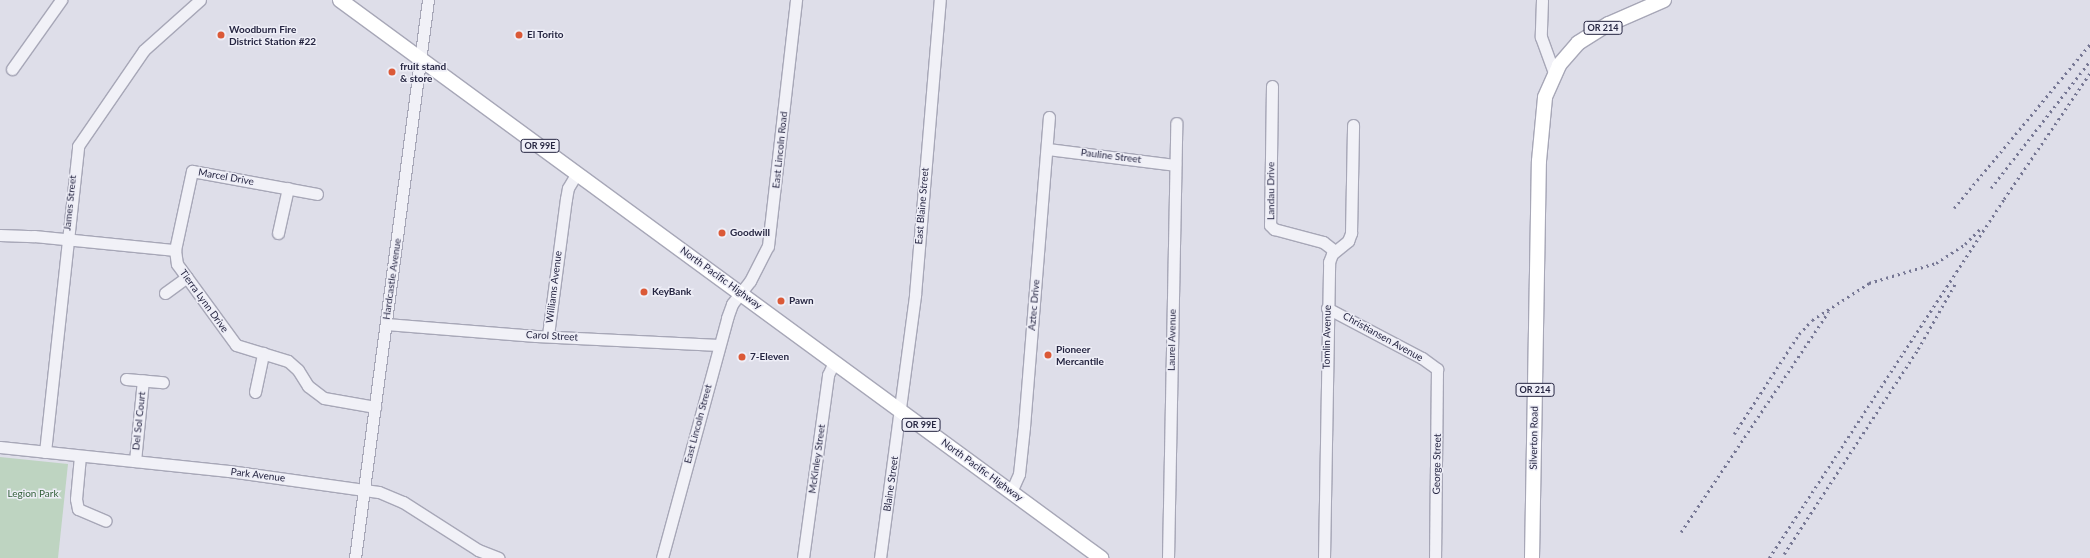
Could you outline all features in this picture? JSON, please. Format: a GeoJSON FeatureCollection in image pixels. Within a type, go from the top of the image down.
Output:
{"type":"FeatureCollection","features":[{"type":"Feature","properties":{"kind":"main road","name":"North Pacific Highway"},"geometry":{"type":"LineString","coordinates":[[340,0],[1101,558]]}},
{"type":"Feature","properties":{"kind":"main road","name":"OR 214"},"geometry":{"type":"LineString","coordinates":[[1554,72],[1568,52],[1585,38],[1609,24],[1664,0]]}},
{"type":"Feature","properties":{"kind":"main road","name":"Silverton Road"},"geometry":{"type":"LineString","coordinates":[[1532,558],[1538,221],[1542,108],[1554,72]]}},
{"type":"Feature","properties":{"kind":"street"},"geometry":{"type":"LineString","coordinates":[[12,68],[61,0]]}},
{"type":"Feature","properties":{"kind":"street","name":"James Street"},"geometry":{"type":"LineString","coordinates":[[45,452],[74,161],[81,138],[144,50],[200,0]]}},
{"type":"Feature","properties":{"kind":"street","name":"Hardcastle Avenue"},"geometry":{"type":"LineString","coordinates":[[355,558],[428,0]]}},
{"type":"Feature","properties":{"kind":"street","name":"East Lincoln Road"},"geometry":{"type":"LineString","coordinates":[[740,293],[761,262],[768,246],[784,119],[796,0]]}},
{"type":"Feature","properties":{"kind":"street","name":"East Blaine Street"},"geometry":{"type":"LineString","coordinates":[[901,411],[915,295],[940,0]]}},
{"type":"Feature","properties":{"kind":"street"},"geometry":{"type":"LineString","coordinates":[[1542,0],[1541,37],[1554,72]]}},
{"type":"Feature","properties":{"kind":"street","name":"Landau Drive"},"geometry":{"type":"LineString","coordinates":[[1272,86],[1270,225],[1274,229],[1323,242],[1335,251]]}},
{"type":"Feature","properties":{"kind":"street","name":"Aztec Drive"},"geometry":{"type":"LineString","coordinates":[[1011,492],[1019,474],[1024,427],[1050,117]]}},
{"type":"Feature","properties":{"kind":"street","name":"Laurel Avenue"},"geometry":{"type":"LineString","coordinates":[[1168,558],[1176,123]]}},
{"type":"Feature","properties":{"kind":"street","name":"Tomlin Avenue"},"geometry":{"type":"LineString","coordinates":[[1324,558],[1327,308],[1329,262],[1335,251],[1348,241],[1352,229],[1353,125]]}},
{"type":"Feature","properties":{"kind":"street","name":"Pauline Street"},"geometry":{"type":"LineString","coordinates":[[1047,149],[1175,165]]}},
{"type":"Feature","properties":{"kind":"street","name":"Marcel Drive"},"geometry":{"type":"LineString","coordinates":[[175,250],[192,171],[316,194]]}},
{"type":"Feature","properties":{"kind":"street","name":"Williams Avenue"},"geometry":{"type":"LineString","coordinates":[[548,335],[568,188],[577,173]]}},
{"type":"Feature","properties":{"kind":"street"},"geometry":{"type":"LineString","coordinates":[[278,233],[288,188]]}},
{"type":"Feature","properties":{"kind":"street"},"geometry":{"type":"LineString","coordinates":[[0,235],[66,239],[175,250]]}},
{"type":"Feature","properties":{"kind":"street","name":"Tierra Lynn Drive"},"geometry":{"type":"LineString","coordinates":[[175,250],[175,260],[236,345],[282,358],[293,365],[308,386],[324,398],[375,407]]}},
{"type":"Feature","properties":{"kind":"street"},"geometry":{"type":"LineString","coordinates":[[165,293],[187,277]]}},
{"type":"Feature","properties":{"kind":"street","name":"East Lincoln Street"},"geometry":{"type":"LineString","coordinates":[[662,558],[719,345],[730,308],[740,293]]}},
{"type":"Feature","properties":{"kind":"street","name":"Christiansen Avenue"},"geometry":{"type":"LineString","coordinates":[[1327,308],[1415,354],[1437,369]]}},
{"type":"Feature","properties":{"kind":"street","name":"Carol Street"},"geometry":{"type":"LineString","coordinates":[[386,324],[719,345]]}},
{"type":"Feature","properties":{"kind":"street"},"geometry":{"type":"LineString","coordinates":[[255,392],[263,353]]}},
{"type":"Feature","properties":{"kind":"street","name":"McKinley Street"},"geometry":{"type":"LineString","coordinates":[[803,558],[828,375],[834,362]]}},
{"type":"Feature","properties":{"kind":"street","name":"George Street"},"geometry":{"type":"LineString","coordinates":[[1435,558],[1437,369]]}},
{"type":"Feature","properties":{"kind":"street","name":"Del Sol Court"},"geometry":{"type":"LineString","coordinates":[[126,378],[163,382]]}},
{"type":"Feature","properties":{"kind":"street","name":"Del Sol Court"},"geometry":{"type":"LineString","coordinates":[[135,461],[143,380]]}},
{"type":"Feature","properties":{"kind":"street","name":"Blaine Street"},"geometry":{"type":"LineString","coordinates":[[880,558],[901,411]]}},
{"type":"Feature","properties":{"kind":"street","name":"Park Avenue"},"geometry":{"type":"LineString","coordinates":[[0,447],[135,461],[363,489],[394,498],[478,550],[499,558]]}},
{"type":"Feature","properties":{"kind":"street"},"geometry":{"type":"LineString","coordinates":[[80,456],[76,499],[78,509],[106,521]]}},
{"type":"Feature","properties":{"kind":"green space","name":"Legion Park"},"geometry":{"type":"Polygon","coordinates":[[[0,457],[68,464],[58,558],[0,558],[0,457]]]}},
{"type":"Feature","properties":{"kind":"railway"},"geometry":{"type":"LineString","coordinates":[[1954,208],[2090,44]]}},
{"type":"Feature","properties":{"kind":"railway"},"geometry":{"type":"LineString","coordinates":[[1991,188],[2090,61]]}},
{"type":"Feature","properties":{"kind":"railway"},"geometry":{"type":"LineString","coordinates":[[1769,558],[2004,199],[2090,73]]}},
{"type":"Feature","properties":{"kind":"railway"},"geometry":{"type":"LineString","coordinates":[[1734,434],[1799,334],[1812,320],[1869,283],[1936,263],[1965,244],[1980,229]]}},
{"type":"Feature","properties":{"kind":"railway"},"geometry":{"type":"LineString","coordinates":[[1784,554],[1918,349],[1956,282]]}},
{"type":"Feature","properties":{"kind":"railway"},"geometry":{"type":"LineString","coordinates":[[1681,532],[1828,312]]}},
{"type":"Feature","properties":{"kind":"place","name":"Woodburn Fire District Station #22"},"geometry":{"type":"Point","coordinates":[221,35]}},
{"type":"Feature","properties":{"kind":"place","name":"El Torito"},"geometry":{"type":"Point","coordinates":[519,35]}},
{"type":"Feature","properties":{"kind":"place","name":"fruit stand & store"},"geometry":{"type":"Point","coordinates":[392,72]}},
{"type":"Feature","properties":{"kind":"place","name":"Goodwill"},"geometry":{"type":"Point","coordinates":[722,233]}},
{"type":"Feature","properties":{"kind":"place","name":"KeyBank"},"geometry":{"type":"Point","coordinates":[644,292]}},
{"type":"Feature","properties":{"kind":"place","name":"Pawn"},"geometry":{"type":"Point","coordinates":[781,301]}},
{"type":"Feature","properties":{"kind":"place","name":"Pioneer Mercantile"},"geometry":{"type":"Point","coordinates":[1048,355]}},
{"type":"Feature","properties":{"kind":"place","name":"7-Eleven"},"geometry":{"type":"Point","coordinates":[742,357]}}]}
